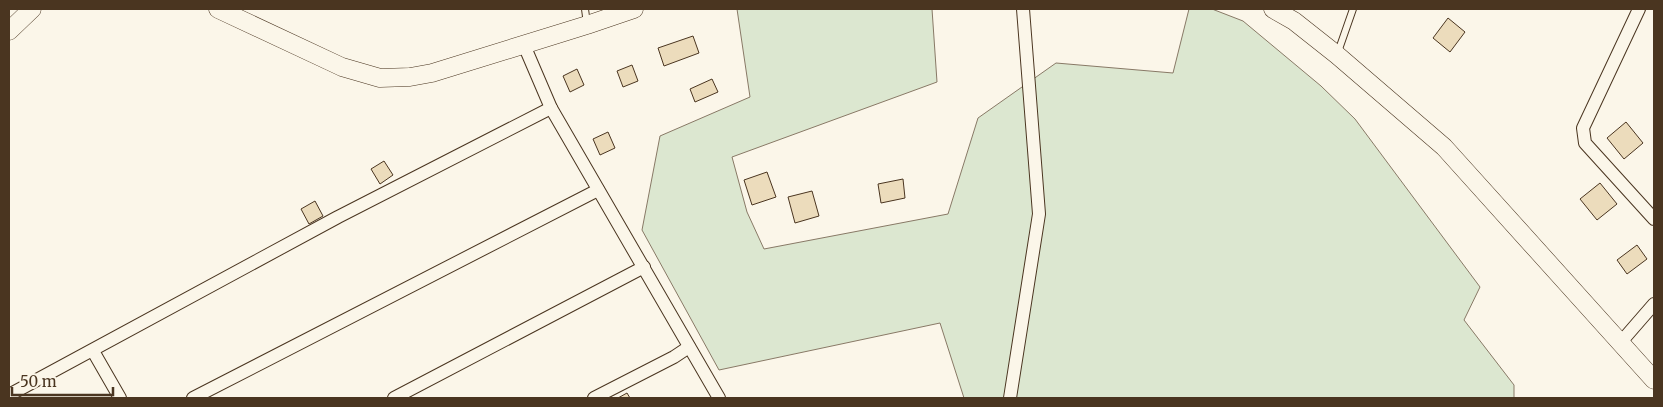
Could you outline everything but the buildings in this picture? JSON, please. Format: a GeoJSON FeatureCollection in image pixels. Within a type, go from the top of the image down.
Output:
{"type":"FeatureCollection","features":[{"type":"Feature","properties":{"kind":"main road"},"geometry":{"type":"LineString","coordinates":[[9,31],[32,9]]}},
{"type":"Feature","properties":{"kind":"main road"},"geometry":{"type":"LineString","coordinates":[[218,9],[342,66],[380,78],[410,77],[432,73],[524,45],[586,17],[634,9]]}},
{"type":"Feature","properties":{"kind":"main road"},"geometry":{"type":"LineString","coordinates":[[1273,9],[1294,21],[1337,55],[1444,147],[1654,380]]}},
{"type":"Feature","properties":{"kind":"street"},"geometry":{"type":"LineString","coordinates":[[1010,398],[1038,214],[1023,9]]}},
{"type":"Feature","properties":{"kind":"street"},"geometry":{"type":"LineString","coordinates":[[1639,9],[1583,128],[1585,143],[1654,219]]}},
{"type":"Feature","properties":{"kind":"street"},"geometry":{"type":"LineString","coordinates":[[524,45],[551,108],[720,398]]}},
{"type":"Feature","properties":{"kind":"street"},"geometry":{"type":"LineString","coordinates":[[9,395],[338,216],[551,108]]}},
{"type":"Feature","properties":{"kind":"street"},"geometry":{"type":"LineString","coordinates":[[193,398],[598,190]]}},
{"type":"Feature","properties":{"kind":"street"},"geometry":{"type":"LineString","coordinates":[[394,398],[644,268]]}},
{"type":"Feature","properties":{"kind":"street"},"geometry":{"type":"LineString","coordinates":[[1621,342],[1654,304]]}},
{"type":"Feature","properties":{"kind":"street"},"geometry":{"type":"LineString","coordinates":[[594,398],[674,358],[690,346]]}},
{"type":"Feature","properties":{"kind":"street"},"geometry":{"type":"LineString","coordinates":[[92,351],[120,398]]}},
{"type":"Feature","properties":{"kind":"lane"},"geometry":{"type":"LineString","coordinates":[[1337,55],[1353,9]]}},
{"type":"Feature","properties":{"kind":"green space"},"geometry":{"type":"Polygon","coordinates":[[[737,9],[932,9],[937,82],[732,157],[747,212],[764,249],[948,214],[978,118],[1056,63],[1173,73],[1189,9],[1212,9],[1243,21],[1321,86],[1355,119],[1480,287],[1464,320],[1514,385],[1514,398],[964,398],[940,323],[719,370],[642,230],[660,136],[750,97],[737,9]]]}}]}
